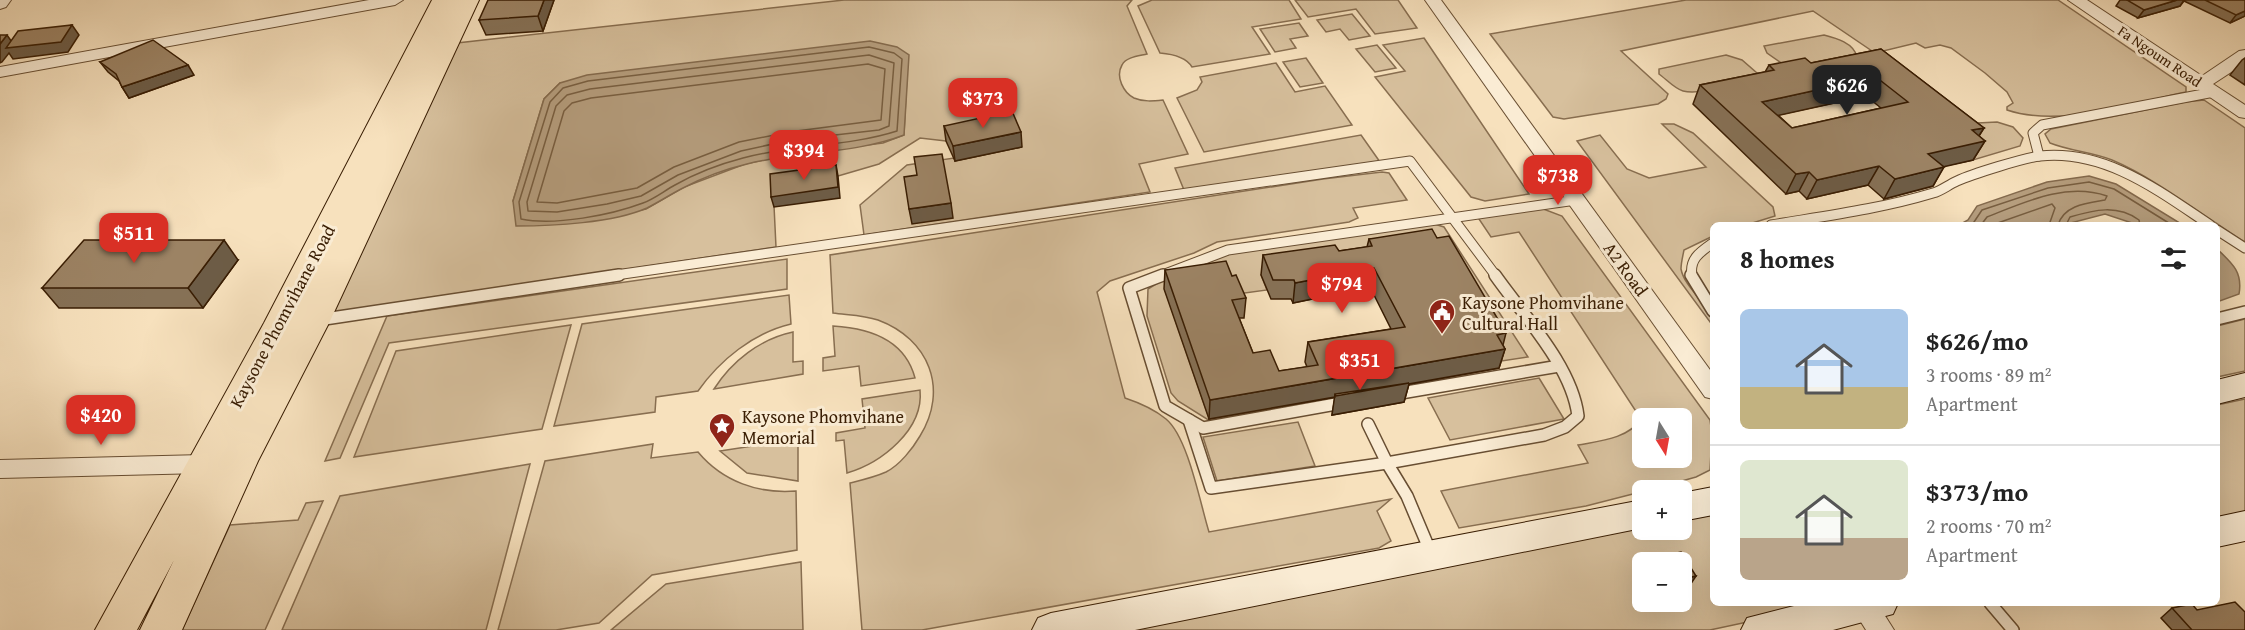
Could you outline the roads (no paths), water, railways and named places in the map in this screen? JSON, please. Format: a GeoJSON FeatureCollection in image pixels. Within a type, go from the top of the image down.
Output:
{"type":"FeatureCollection","features":[{"type":"Feature","properties":{"kind":"highway","name":"Kaysone Phomvihane Road"},"geometry":{"type":"LineString","coordinates":[[161,630],[206,484],[281,323],[444,0]]}},
{"type":"Feature","properties":{"kind":"highway","name":"Kaysone Phomvihane Road"},"geometry":{"type":"LineString","coordinates":[[116,630],[206,484],[313,321],[467,0]]}},
{"type":"Feature","properties":{"kind":"street"},"geometry":{"type":"LineString","coordinates":[[0,4],[3,0]]}},
{"type":"Feature","properties":{"kind":"street"},"geometry":{"type":"LineString","coordinates":[[0,72],[395,0]]}},
{"type":"Feature","properties":{"kind":"street","name":"A2 Road"},"geometry":{"type":"LineString","coordinates":[[1433,0],[1710,387]]}},
{"type":"Feature","properties":{"kind":"street","name":"Fa Ngoum Road"},"geometry":{"type":"LineString","coordinates":[[2076,0],[2245,113]]}},
{"type":"Feature","properties":{"kind":"street"},"geometry":{"type":"LineString","coordinates":[[2208,88],[2245,55]]}},
{"type":"Feature","properties":{"kind":"street"},"geometry":{"type":"LineString","coordinates":[[2220,391],[2245,386]]}},
{"type":"Feature","properties":{"kind":"street"},"geometry":{"type":"LineString","coordinates":[[0,469],[206,484]]}},
{"type":"Feature","properties":{"kind":"street"},"geometry":{"type":"LineString","coordinates":[[1692,505],[1710,502]]}},
{"type":"Feature","properties":{"kind":"street"},"geometry":{"type":"LineString","coordinates":[[1052,630],[1632,516]]}},
{"type":"Feature","properties":{"kind":"street"},"geometry":{"type":"LineString","coordinates":[[1760,630],[1872,611]]}},
{"type":"Feature","properties":{"kind":"lane"},"geometry":{"type":"LineString","coordinates":[[2039,156],[2033,133],[2042,125],[2208,88]]}},
{"type":"Feature","properties":{"kind":"lane"},"geometry":{"type":"LineString","coordinates":[[1789,222],[1900,203],[1937,192],[1958,180],[2039,156],[2070,156],[2095,161],[2120,170],[2156,189],[2206,222]]}},
{"type":"Feature","properties":{"kind":"lane"},"geometry":{"type":"LineString","coordinates":[[313,321],[799,248],[1410,161],[1454,217],[1559,366],[1578,407],[1578,416],[1565,427],[1545,435],[1387,463],[1211,488],[1189,420]]}},
{"type":"Feature","properties":{"kind":"lane"},"geometry":{"type":"LineString","coordinates":[[1359,400],[1203,428],[1165,406],[1130,288],[1228,250],[1576,200]]}},
{"type":"Feature","properties":{"kind":"lane"},"geometry":{"type":"LineString","coordinates":[[2220,232],[2245,248]]}},
{"type":"Feature","properties":{"kind":"lane"},"geometry":{"type":"LineString","coordinates":[[1710,245],[1698,251],[1692,260],[1689,272],[1694,285],[1710,306]]}},
{"type":"Feature","properties":{"kind":"lane"},"geometry":{"type":"LineString","coordinates":[[2220,318],[2245,312]]}},
{"type":"Feature","properties":{"kind":"lane"},"geometry":{"type":"LineString","coordinates":[[1379,397],[1559,366]]}},
{"type":"Feature","properties":{"kind":"lane"},"geometry":{"type":"LineString","coordinates":[[1368,424],[1387,463],[1407,496],[1433,556]]}},
{"type":"Feature","properties":{"kind":"lane"},"geometry":{"type":"LineString","coordinates":[[1993,606],[2013,630]]}},
{"type":"Feature","properties":{"kind":"water"},"geometry":{"type":"Polygon","coordinates":[[[870,41],[897,47],[909,55],[904,135],[866,146],[739,166],[678,190],[647,208],[617,217],[565,224],[516,226],[513,201],[544,99],[560,83],[587,75],[870,41]]]}},
{"type":"Feature","properties":{"kind":"water"},"geometry":{"type":"Polygon","coordinates":[[[2089,176],[2116,184],[2178,222],[2129,222],[2105,214],[2074,222],[1964,222],[1977,206],[2047,182],[2089,176]]]}},
{"type":"Feature","properties":{"kind":"water"},"geometry":{"type":"Polygon","coordinates":[[[2220,252],[2238,274],[2239,294],[2220,301],[2220,252]]]}},
{"type":"Feature","properties":{"kind":"place","name":"Kaysone Phomvihane Cultural Hall"},"geometry":{"type":"Point","coordinates":[1442,335]}},
{"type":"Feature","properties":{"kind":"place","name":"Kaysone Phomvihane Memorial"},"geometry":{"type":"Point","coordinates":[722,449]}}]}
